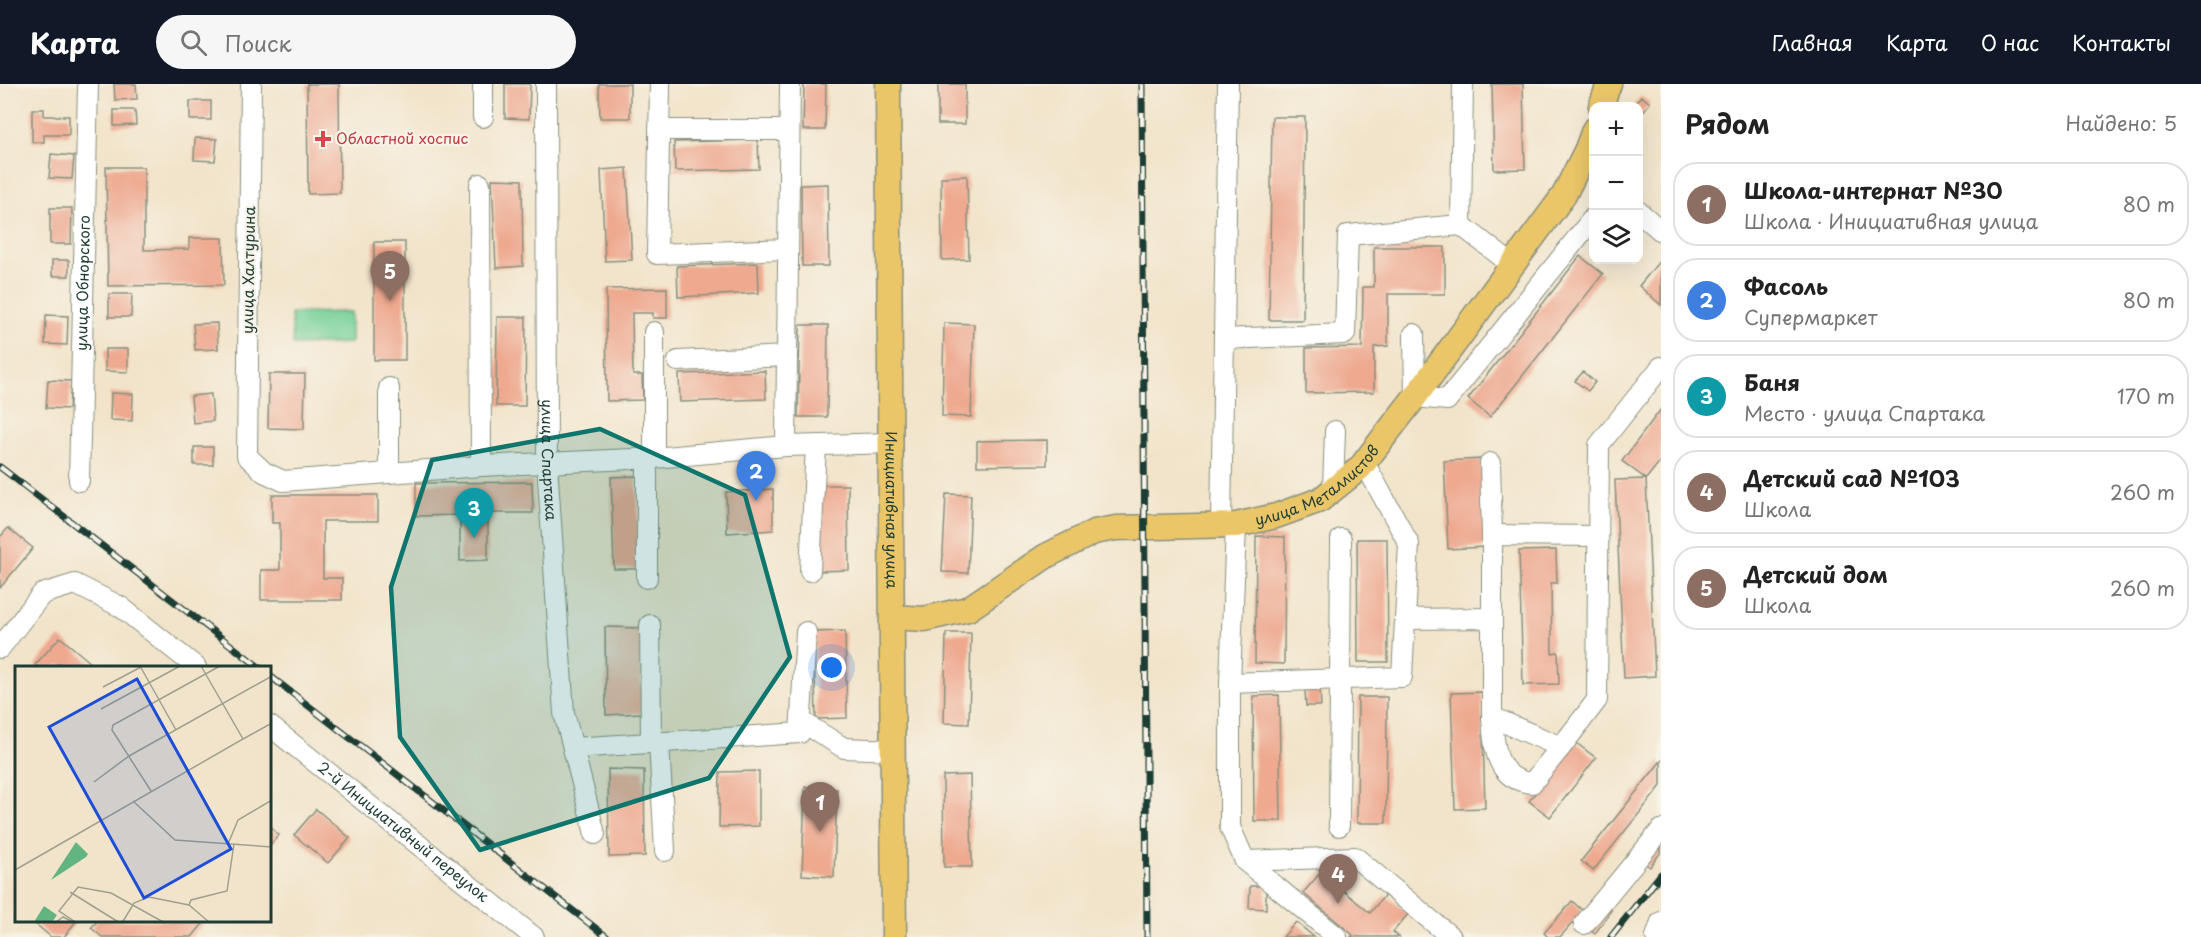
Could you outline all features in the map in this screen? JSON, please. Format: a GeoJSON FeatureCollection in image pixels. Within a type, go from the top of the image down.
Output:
{"type":"FeatureCollection","features":[{"type":"Feature","properties":{"kind":"main road","name":"Инициативная улица"},"geometry":{"type":"LineString","coordinates":[[888,84],[894,937]]}},
{"type":"Feature","properties":{"kind":"main road","name":"улица Металлистов"},"geometry":{"type":"LineString","coordinates":[[893,617],[924,619],[968,609],[1046,556],[1094,532],[1116,528],[1229,525],[1276,516],[1320,500],[1360,468],[1588,165]]}},
{"type":"Feature","properties":{"kind":"street","name":"улица Обнорского"},"geometry":{"type":"LineString","coordinates":[[79,481],[88,84]]}},
{"type":"Feature","properties":{"kind":"street","name":"улица Халтурина"},"geometry":{"type":"LineString","coordinates":[[250,84],[247,456],[264,472],[283,481],[390,473]]}},
{"type":"Feature","properties":{"kind":"street"},"geometry":{"type":"LineString","coordinates":[[483,84],[483,117]]}},
{"type":"Feature","properties":{"kind":"street","name":"улица Спартака"},"geometry":{"type":"LineString","coordinates":[[546,84],[547,464],[564,713],[595,834]]}},
{"type":"Feature","properties":{"kind":"street"},"geometry":{"type":"LineString","coordinates":[[660,84],[657,254],[788,249]]}},
{"type":"Feature","properties":{"kind":"street"},"geometry":{"type":"LineString","coordinates":[[786,446],[790,84]]}},
{"type":"Feature","properties":{"kind":"street"},"geometry":{"type":"LineString","coordinates":[[1228,84],[1224,339],[1229,525],[1230,826],[1245,861],[1337,937]]}},
{"type":"Feature","properties":{"kind":"street"},"geometry":{"type":"LineString","coordinates":[[1461,225],[1463,84]]}},
{"type":"Feature","properties":{"kind":"street"},"geometry":{"type":"LineString","coordinates":[[659,130],[789,130]]}},
{"type":"Feature","properties":{"kind":"street"},"geometry":{"type":"LineString","coordinates":[[480,184],[481,466]]}},
{"type":"Feature","properties":{"kind":"street"},"geometry":{"type":"LineString","coordinates":[[1643,215],[1661,231]]}},
{"type":"Feature","properties":{"kind":"street"},"geometry":{"type":"LineString","coordinates":[[1414,334],[1415,397],[1447,400],[1589,222]]}},
{"type":"Feature","properties":{"kind":"street"},"geometry":{"type":"LineString","coordinates":[[1224,339],[1345,334],[1348,235],[1461,225],[1512,264]]}},
{"type":"Feature","properties":{"kind":"street"},"geometry":{"type":"LineString","coordinates":[[647,578],[654,332]]}},
{"type":"Feature","properties":{"kind":"street"},"geometry":{"type":"LineString","coordinates":[[678,361],[787,356]]}},
{"type":"Feature","properties":{"kind":"street"},"geometry":{"type":"LineString","coordinates":[[1490,463],[1494,749],[1502,768],[1522,782],[1532,783],[1597,700],[1599,445],[1661,367]]}},
{"type":"Feature","properties":{"kind":"street"},"geometry":{"type":"LineString","coordinates":[[388,388],[390,473],[650,458],[786,446],[892,443]]}},
{"type":"Feature","properties":{"kind":"street"},"geometry":{"type":"LineString","coordinates":[[1333,489],[1335,431]]}},
{"type":"Feature","properties":{"kind":"street"},"geometry":{"type":"LineString","coordinates":[[810,571],[816,445]]}},
{"type":"Feature","properties":{"kind":"street"},"geometry":{"type":"LineString","coordinates":[[1230,683],[1402,678],[1409,544],[1364,462]]}},
{"type":"Feature","properties":{"kind":"street"},"geometry":{"type":"LineString","coordinates":[[1492,535],[1598,536]]}},
{"type":"Feature","properties":{"kind":"street"},"geometry":{"type":"LineString","coordinates":[[1340,826],[1341,539]]}},
{"type":"Feature","properties":{"kind":"street"},"geometry":{"type":"LineString","coordinates":[[0,648],[42,594],[75,584],[121,607],[195,666]]}},
{"type":"Feature","properties":{"kind":"street"},"geometry":{"type":"LineString","coordinates":[[1405,619],[1492,618]]}},
{"type":"Feature","properties":{"kind":"street"},"geometry":{"type":"LineString","coordinates":[[650,626],[655,742],[665,851]]}},
{"type":"Feature","properties":{"kind":"street"},"geometry":{"type":"LineString","coordinates":[[573,748],[800,733],[806,632]]}},
{"type":"Feature","properties":{"kind":"street"},"geometry":{"type":"LineString","coordinates":[[1492,717],[1561,747]]}},
{"type":"Feature","properties":{"kind":"street"},"geometry":{"type":"LineString","coordinates":[[801,721],[844,748],[893,750]]}},
{"type":"Feature","properties":{"kind":"street","name":"2-й Инициативный переулок"},"geometry":{"type":"LineString","coordinates":[[272,728],[534,937]]}},
{"type":"Feature","properties":{"kind":"street"},"geometry":{"type":"LineString","coordinates":[[1584,924],[1661,830]]}},
{"type":"Feature","properties":{"kind":"street"},"geometry":{"type":"LineString","coordinates":[[1245,861],[1355,856],[1451,937]]}},
{"type":"Feature","properties":{"kind":"street"},"geometry":{"type":"LineString","coordinates":[[1656,937],[1661,922]]}},
{"type":"Feature","properties":{"kind":"highlighted area"},"geometry":{"type":"Polygon","coordinates":[[[600,429],[745,495],[790,657],[709,778],[480,850],[400,737],[391,587],[432,460],[600,429]]]}},
{"type":"Feature","properties":{"kind":"green space"},"geometry":{"type":"Polygon","coordinates":[[[351,312],[351,343],[293,345],[291,313],[351,312]]]}},
{"type":"Feature","properties":{"kind":"building"},"geometry":{"type":"Polygon","coordinates":[[[114,84],[136,84],[137,99],[115,100],[114,84]]]}},
{"type":"Feature","properties":{"kind":"building","name":"Областной хоспис"},"geometry":{"type":"Polygon","coordinates":[[[307,84],[339,84],[340,193],[308,194],[307,84]]]}},
{"type":"Feature","properties":{"kind":"building"},"geometry":{"type":"Polygon","coordinates":[[[505,84],[530,84],[529,119],[505,118],[505,84]]]}},
{"type":"Feature","properties":{"kind":"building"},"geometry":{"type":"Polygon","coordinates":[[[599,84],[630,84],[630,118],[600,118],[599,84]]]}},
{"type":"Feature","properties":{"kind":"building"},"geometry":{"type":"Polygon","coordinates":[[[804,84],[826,84],[825,130],[803,130],[804,84]]]}},
{"type":"Feature","properties":{"kind":"building"},"geometry":{"type":"Polygon","coordinates":[[[938,84],[965,84],[965,124],[938,124],[938,84]]]}},
{"type":"Feature","properties":{"kind":"building"},"geometry":{"type":"Polygon","coordinates":[[[1492,84],[1523,84],[1525,169],[1494,170],[1492,84]]]}},
{"type":"Feature","properties":{"kind":"building"},"geometry":{"type":"Polygon","coordinates":[[[1641,96],[1650,103],[1643,112],[1643,102],[1636,102],[1641,96]]]}},
{"type":"Feature","properties":{"kind":"building"},"geometry":{"type":"Polygon","coordinates":[[[190,101],[211,101],[211,120],[190,120],[190,101]]]}},
{"type":"Feature","properties":{"kind":"building"},"geometry":{"type":"Polygon","coordinates":[[[32,109],[44,109],[44,116],[69,116],[69,135],[44,135],[44,142],[32,142],[32,109]]]}},
{"type":"Feature","properties":{"kind":"building"},"geometry":{"type":"Polygon","coordinates":[[[114,110],[135,110],[136,125],[114,126],[114,110]]]}},
{"type":"Feature","properties":{"kind":"building"},"geometry":{"type":"Polygon","coordinates":[[[1272,117],[1305,117],[1303,320],[1269,320],[1272,117]]]}},
{"type":"Feature","properties":{"kind":"building"},"geometry":{"type":"Polygon","coordinates":[[[195,138],[217,139],[215,161],[194,160],[195,138]]]}},
{"type":"Feature","properties":{"kind":"building"},"geometry":{"type":"Polygon","coordinates":[[[758,140],[759,169],[675,171],[674,142],[758,140]]]}},
{"type":"Feature","properties":{"kind":"building"},"geometry":{"type":"Polygon","coordinates":[[[51,154],[74,156],[72,179],[49,178],[51,154]]]}},
{"type":"Feature","properties":{"kind":"building"},"geometry":{"type":"Polygon","coordinates":[[[106,167],[144,167],[144,250],[189,249],[189,238],[223,238],[224,285],[108,286],[106,167]]]}},
{"type":"Feature","properties":{"kind":"building"},"geometry":{"type":"Polygon","coordinates":[[[627,168],[632,260],[605,261],[601,170],[627,168]]]}},
{"type":"Feature","properties":{"kind":"building"},"geometry":{"type":"Polygon","coordinates":[[[967,176],[969,259],[942,260],[941,177],[967,176]]]}},
{"type":"Feature","properties":{"kind":"building"},"geometry":{"type":"Polygon","coordinates":[[[492,179],[522,180],[523,266],[496,268],[492,179]]]}},
{"type":"Feature","properties":{"kind":"building"},"geometry":{"type":"Polygon","coordinates":[[[828,184],[829,266],[802,266],[801,185],[828,184]]]}},
{"type":"Feature","properties":{"kind":"building"},"geometry":{"type":"Polygon","coordinates":[[[50,208],[72,208],[71,244],[50,244],[50,208]]]}},
{"type":"Feature","properties":{"kind":"building"},"geometry":{"type":"Polygon","coordinates":[[[374,242],[405,242],[405,360],[374,360],[374,242]]]}},
{"type":"Feature","properties":{"kind":"building"},"geometry":{"type":"Polygon","coordinates":[[[1374,247],[1445,247],[1445,294],[1388,294],[1388,346],[1374,347],[1374,392],[1306,393],[1306,348],[1362,347],[1363,287],[1374,287],[1374,247]]]}},
{"type":"Feature","properties":{"kind":"building"},"geometry":{"type":"Polygon","coordinates":[[[1580,256],[1603,274],[1490,417],[1468,399],[1580,256]]]}},
{"type":"Feature","properties":{"kind":"building"},"geometry":{"type":"Polygon","coordinates":[[[1661,259],[1661,305],[1639,286],[1661,259]]]}},
{"type":"Feature","properties":{"kind":"building"},"geometry":{"type":"Polygon","coordinates":[[[52,260],[69,260],[69,276],[52,276],[52,260]]]}},
{"type":"Feature","properties":{"kind":"building"},"geometry":{"type":"Polygon","coordinates":[[[758,263],[759,293],[678,297],[677,266],[758,263]]]}},
{"type":"Feature","properties":{"kind":"building"},"geometry":{"type":"Polygon","coordinates":[[[667,288],[667,318],[653,318],[653,313],[632,313],[633,375],[642,375],[643,400],[607,401],[606,289],[667,288]]]}},
{"type":"Feature","properties":{"kind":"building"},"geometry":{"type":"Polygon","coordinates":[[[109,294],[132,294],[131,317],[109,317],[109,294]]]}},
{"type":"Feature","properties":{"kind":"building"},"geometry":{"type":"Polygon","coordinates":[[[46,315],[68,316],[67,345],[45,344],[46,315]]]}},
{"type":"Feature","properties":{"kind":"building"},"geometry":{"type":"Polygon","coordinates":[[[497,317],[526,317],[525,406],[496,406],[497,317]]]}},
{"type":"Feature","properties":{"kind":"building"},"geometry":{"type":"Polygon","coordinates":[[[217,323],[218,349],[195,350],[193,324],[217,323]]]}},
{"type":"Feature","properties":{"kind":"building"},"geometry":{"type":"Polygon","coordinates":[[[944,323],[974,324],[971,417],[942,416],[944,323]]]}},
{"type":"Feature","properties":{"kind":"building"},"geometry":{"type":"Polygon","coordinates":[[[800,325],[828,325],[827,417],[798,417],[800,325]]]}},
{"type":"Feature","properties":{"kind":"building"},"geometry":{"type":"Polygon","coordinates":[[[105,349],[128,349],[128,372],[105,371],[105,349]]]}},
{"type":"Feature","properties":{"kind":"building"},"geometry":{"type":"Polygon","coordinates":[[[765,371],[766,399],[680,402],[679,374],[765,371]]]}},
{"type":"Feature","properties":{"kind":"building"},"geometry":{"type":"Polygon","coordinates":[[[1583,372],[1595,382],[1588,391],[1575,381],[1583,372]]]}},
{"type":"Feature","properties":{"kind":"building"},"geometry":{"type":"Polygon","coordinates":[[[269,374],[305,374],[304,429],[268,428],[269,374]]]}},
{"type":"Feature","properties":{"kind":"building"},"geometry":{"type":"Polygon","coordinates":[[[48,380],[71,381],[69,409],[46,408],[48,380]]]}},
{"type":"Feature","properties":{"kind":"building"},"geometry":{"type":"Polygon","coordinates":[[[111,393],[133,394],[132,421],[110,420],[111,393]]]}},
{"type":"Feature","properties":{"kind":"building"},"geometry":{"type":"Polygon","coordinates":[[[211,394],[213,421],[193,423],[191,396],[211,394]]]}},
{"type":"Feature","properties":{"kind":"building"},"geometry":{"type":"Polygon","coordinates":[[[1661,409],[1661,460],[1646,479],[1622,461],[1661,409]]]}},
{"type":"Feature","properties":{"kind":"building"},"geometry":{"type":"Polygon","coordinates":[[[1047,440],[1047,465],[977,466],[977,441],[1047,440]]]}},
{"type":"Feature","properties":{"kind":"building"},"geometry":{"type":"Polygon","coordinates":[[[194,447],[213,447],[213,465],[194,465],[194,447]]]}},
{"type":"Feature","properties":{"kind":"building"},"geometry":{"type":"Polygon","coordinates":[[[1482,459],[1486,547],[1448,549],[1444,461],[1482,459]]]}},
{"type":"Feature","properties":{"kind":"building"},"geometry":{"type":"Polygon","coordinates":[[[637,476],[639,569],[614,569],[611,477],[637,476]]]}},
{"type":"Feature","properties":{"kind":"building"},"geometry":{"type":"Polygon","coordinates":[[[1646,479],[1655,676],[1624,678],[1615,480],[1646,479]]]}},
{"type":"Feature","properties":{"kind":"building"},"geometry":{"type":"Polygon","coordinates":[[[532,482],[533,513],[488,513],[488,560],[460,561],[460,515],[416,516],[416,483],[532,482]]]}},
{"type":"Feature","properties":{"kind":"building"},"geometry":{"type":"Polygon","coordinates":[[[818,485],[848,485],[849,570],[818,571],[818,485]]]}},
{"type":"Feature","properties":{"kind":"building"},"geometry":{"type":"Polygon","coordinates":[[[773,489],[773,530],[727,533],[726,492],[773,489]]]}},
{"type":"Feature","properties":{"kind":"building"},"geometry":{"type":"Polygon","coordinates":[[[946,494],[971,495],[968,573],[942,572],[946,494]]]}},
{"type":"Feature","properties":{"kind":"building"},"geometry":{"type":"Polygon","coordinates":[[[272,495],[378,495],[378,521],[323,521],[323,578],[342,578],[342,600],[261,600],[261,570],[280,570],[280,523],[272,523],[272,495]]]}},
{"type":"Feature","properties":{"kind":"building"},"geometry":{"type":"Polygon","coordinates":[[[8,528],[33,548],[0,588],[0,537],[8,528]]]}},
{"type":"Feature","properties":{"kind":"building"},"geometry":{"type":"Polygon","coordinates":[[[1256,536],[1285,537],[1284,664],[1255,663],[1256,536]]]}},
{"type":"Feature","properties":{"kind":"building"},"geometry":{"type":"Polygon","coordinates":[[[1357,539],[1387,539],[1388,662],[1358,662],[1357,539]]]}},
{"type":"Feature","properties":{"kind":"building"},"geometry":{"type":"Polygon","coordinates":[[[1556,550],[1557,583],[1551,583],[1552,653],[1558,652],[1559,684],[1523,685],[1519,551],[1556,550]]]}},
{"type":"Feature","properties":{"kind":"building"},"geometry":{"type":"Polygon","coordinates":[[[605,627],[641,628],[642,713],[606,715],[605,627]]]}},
{"type":"Feature","properties":{"kind":"building"},"geometry":{"type":"Polygon","coordinates":[[[845,631],[847,718],[816,719],[814,632],[845,631]]]}},
{"type":"Feature","properties":{"kind":"building"},"geometry":{"type":"Polygon","coordinates":[[[946,633],[971,633],[969,724],[944,723],[946,633]]]}},
{"type":"Feature","properties":{"kind":"building"},"geometry":{"type":"Polygon","coordinates":[[[60,637],[91,663],[89,666],[35,665],[60,637]]]}},
{"type":"Feature","properties":{"kind":"building"},"geometry":{"type":"Polygon","coordinates":[[[1320,689],[1321,706],[1306,706],[1305,690],[1320,689]]]}},
{"type":"Feature","properties":{"kind":"building"},"geometry":{"type":"Polygon","coordinates":[[[1482,692],[1485,808],[1455,809],[1451,693],[1482,692]]]}},
{"type":"Feature","properties":{"kind":"building"},"geometry":{"type":"Polygon","coordinates":[[[1279,695],[1281,821],[1254,821],[1253,696],[1279,695]]]}},
{"type":"Feature","properties":{"kind":"building"},"geometry":{"type":"Polygon","coordinates":[[[1358,697],[1387,697],[1386,823],[1357,823],[1358,697]]]}},
{"type":"Feature","properties":{"kind":"building"},"geometry":{"type":"Polygon","coordinates":[[[1575,742],[1596,758],[1550,817],[1529,801],[1575,742]]]}},
{"type":"Feature","properties":{"kind":"building"},"geometry":{"type":"Polygon","coordinates":[[[1661,761],[1661,786],[1593,871],[1581,861],[1661,761]]]}},
{"type":"Feature","properties":{"kind":"building"},"geometry":{"type":"Polygon","coordinates":[[[608,769],[644,770],[645,856],[609,857],[608,769]]]}},
{"type":"Feature","properties":{"kind":"building"},"geometry":{"type":"Polygon","coordinates":[[[759,771],[759,826],[719,827],[720,772],[759,771]]]}},
{"type":"Feature","properties":{"kind":"building"},"geometry":{"type":"Polygon","coordinates":[[[970,775],[972,867],[944,867],[943,776],[970,775]]]}},
{"type":"Feature","properties":{"kind":"building"},"geometry":{"type":"Polygon","coordinates":[[[805,787],[837,789],[834,877],[802,875],[805,787]]]}},
{"type":"Feature","properties":{"kind":"building"},"geometry":{"type":"Polygon","coordinates":[[[316,809],[350,838],[328,863],[294,835],[316,809]]]}},
{"type":"Feature","properties":{"kind":"building"},"geometry":{"type":"Polygon","coordinates":[[[272,829],[279,835],[272,843],[272,829]]]}},
{"type":"Feature","properties":{"kind":"building"},"geometry":{"type":"Polygon","coordinates":[[[1661,839],[1661,852],[1650,867],[1643,862],[1661,839]]]}},
{"type":"Feature","properties":{"kind":"building"},"geometry":{"type":"Polygon","coordinates":[[[1321,872],[1370,913],[1385,895],[1408,914],[1393,932],[1399,937],[1351,937],[1353,935],[1303,893],[1321,872]]]}},
{"type":"Feature","properties":{"kind":"building"},"geometry":{"type":"Polygon","coordinates":[[[1250,886],[1266,886],[1266,909],[1249,908],[1250,886]]]}},
{"type":"Feature","properties":{"kind":"building"},"geometry":{"type":"Polygon","coordinates":[[[1572,901],[1583,911],[1560,937],[1548,937],[1544,933],[1572,901]]]}},
{"type":"Feature","properties":{"kind":"building"},"geometry":{"type":"Polygon","coordinates":[[[1605,905],[1611,910],[1595,934],[1589,929],[1605,905]]]}},
{"type":"Feature","properties":{"kind":"building"},"geometry":{"type":"Polygon","coordinates":[[[33,922],[75,922],[64,937],[51,937],[33,922]]]}},
{"type":"Feature","properties":{"kind":"building"},"geometry":{"type":"Polygon","coordinates":[[[96,922],[204,922],[192,937],[102,937],[91,928],[96,922]]]}},
{"type":"Feature","properties":{"kind":"building"},"geometry":{"type":"Polygon","coordinates":[[[1296,922],[1314,937],[1283,937],[1296,922]]]}},
{"type":"Feature","properties":{"kind":"railway"},"geometry":{"type":"LineString","coordinates":[[1142,84],[1147,937]]}},
{"type":"Feature","properties":{"kind":"railway"},"geometry":{"type":"LineString","coordinates":[[0,467],[258,666]]}},
{"type":"Feature","properties":{"kind":"railway"},"geometry":{"type":"LineString","coordinates":[[272,678],[607,937]]}},
{"type":"Feature","properties":{"kind":"railway"},"geometry":{"type":"LineString","coordinates":[[1611,937],[1661,874]]}},
{"type":"Feature","properties":{"kind":"place","name":"Областной хоспис"},"geometry":{"type":"Point","coordinates":[323,139]}},
{"type":"Feature","properties":{"kind":"place","name":"Детский дом"},"geometry":{"type":"Point","coordinates":[390,301]}},
{"type":"Feature","properties":{"kind":"place","name":"Фасоль"},"geometry":{"type":"Point","coordinates":[756,501]}},
{"type":"Feature","properties":{"kind":"place","name":"Баня"},"geometry":{"type":"Point","coordinates":[474,538]}},
{"type":"Feature","properties":{"kind":"place","name":"Школа-интернат №30"},"geometry":{"type":"Point","coordinates":[820,832]}},
{"type":"Feature","properties":{"kind":"place","name":"Детский сад №103"},"geometry":{"type":"Point","coordinates":[1338,904]}}]}
